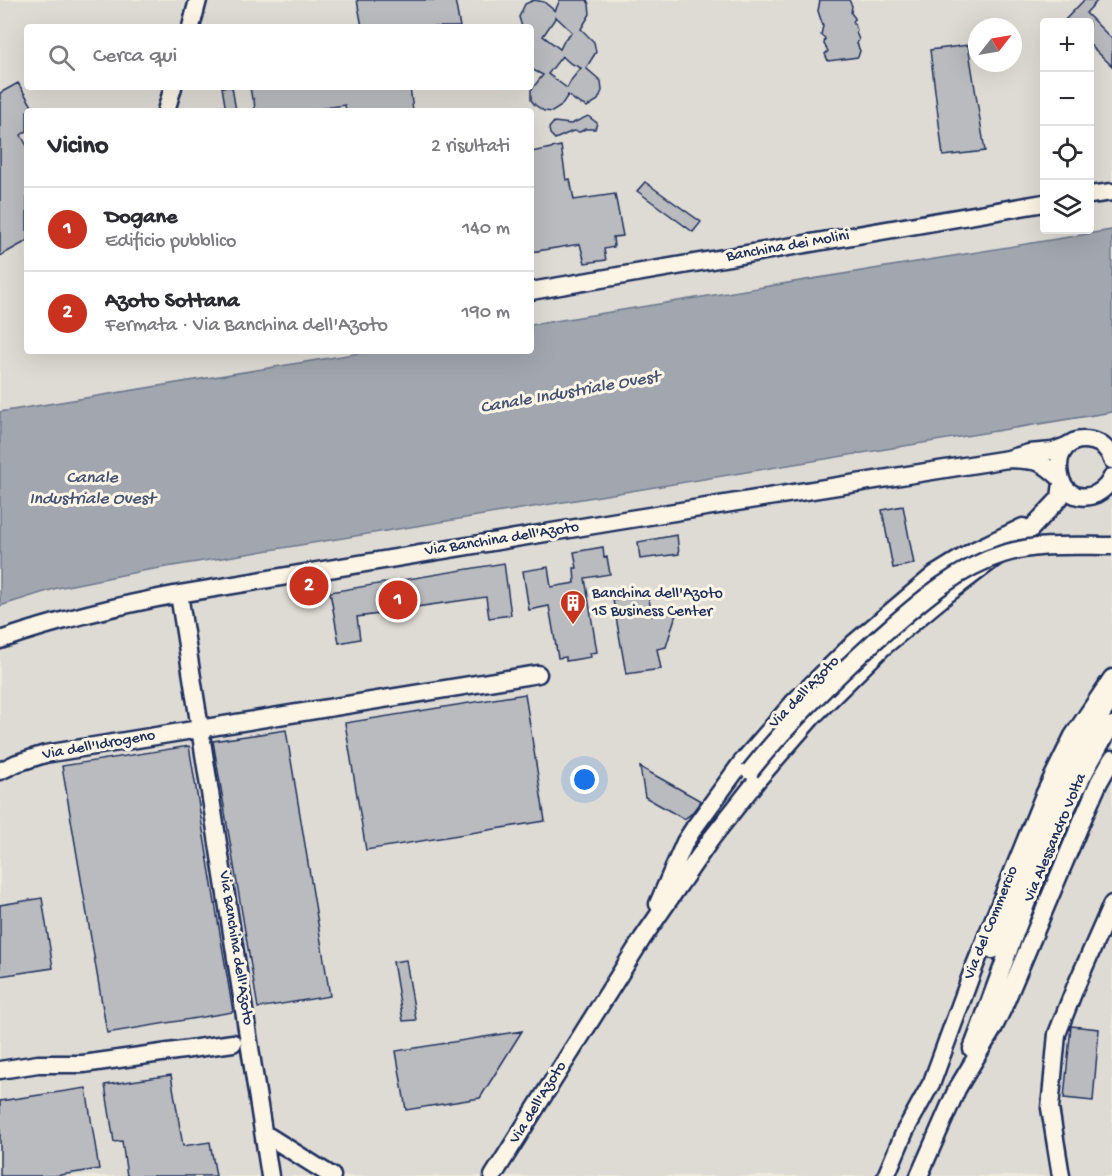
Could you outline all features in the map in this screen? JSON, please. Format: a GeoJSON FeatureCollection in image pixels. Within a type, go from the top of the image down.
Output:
{"type":"FeatureCollection","features":[{"type":"Feature","properties":{"kind":"street"},"geometry":{"type":"LineString","coordinates":[[192,24],[198,0]]}},
{"type":"Feature","properties":{"kind":"street"},"geometry":{"type":"LineString","coordinates":[[167,108],[172,90]]}},
{"type":"Feature","properties":{"kind":"street"},"geometry":{"type":"LineString","coordinates":[[1094,194],[1112,192]]}},
{"type":"Feature","properties":{"kind":"street","name":"Banchina dei Molini"},"geometry":{"type":"LineString","coordinates":[[534,290],[1040,204]]}},
{"type":"Feature","properties":{"kind":"street"},"geometry":{"type":"LineString","coordinates":[[1008,459],[1029,453],[1053,451],[1081,441],[1105,445],[1112,460]]}},
{"type":"Feature","properties":{"kind":"street","name":"Via dell'Azoto"},"geometry":{"type":"LineString","coordinates":[[642,939],[737,805],[813,716],[905,628],[1025,535],[1060,498],[1061,481],[1058,465],[1060,456],[1073,444]]}},
{"type":"Feature","properties":{"kind":"street"},"geometry":{"type":"LineString","coordinates":[[1008,459],[1040,462],[1046,465],[1069,490],[1086,496],[1104,489],[1111,479]]}},
{"type":"Feature","properties":{"kind":"street","name":"Via Banchina dell'Azoto"},"geometry":{"type":"LineString","coordinates":[[0,640],[35,628],[179,594],[1008,459]]}},
{"type":"Feature","properties":{"kind":"street","name":"Via dell'Azoto"},"geometry":{"type":"LineString","coordinates":[[642,939],[685,842],[742,762],[794,702],[854,643],[934,575],[973,551],[1042,517]]}},
{"type":"Feature","properties":{"kind":"street","name":"Via dell'Azoto"},"geometry":{"type":"LineString","coordinates":[[497,1169],[642,939],[694,847],[750,771],[800,712],[903,617],[964,571],[991,558],[1019,550],[1045,546],[1112,546]]}},
{"type":"Feature","properties":{"kind":"street","name":"Via Banchina dell'Azoto"},"geometry":{"type":"LineString","coordinates":[[179,594],[270,1176]]}},
{"type":"Feature","properties":{"kind":"street","name":"Via dell'Idrogeno"},"geometry":{"type":"LineString","coordinates":[[0,771],[45,754],[538,674]]}},
{"type":"Feature","properties":{"kind":"street","name":"Via del Commercio"},"geometry":{"type":"LineString","coordinates":[[886,1176],[905,1131],[932,1082],[977,959],[1044,795],[1073,736],[1112,678]]}},
{"type":"Feature","properties":{"kind":"street","name":"Via Alessandro Volta"},"geometry":{"type":"LineString","coordinates":[[1014,919],[1066,775],[1112,699]]}},
{"type":"Feature","properties":{"kind":"street","name":"Via Alessandro Volta"},"geometry":{"type":"LineString","coordinates":[[1014,919],[1072,795],[1112,725]]}},
{"type":"Feature","properties":{"kind":"street"},"geometry":{"type":"LineString","coordinates":[[957,1089],[1003,1008],[1081,823],[1112,759]]}},
{"type":"Feature","properties":{"kind":"street"},"geometry":{"type":"LineString","coordinates":[[1061,1176],[1050,1108],[1057,1034],[1112,904]]}},
{"type":"Feature","properties":{"kind":"street"},"geometry":{"type":"LineString","coordinates":[[932,1082],[981,979],[1014,919]]}},
{"type":"Feature","properties":{"kind":"street"},"geometry":{"type":"LineString","coordinates":[[920,1176],[957,1089],[1014,919]]}},
{"type":"Feature","properties":{"kind":"street"},"geometry":{"type":"LineString","coordinates":[[0,1070],[38,1064],[84,1064],[233,1043]]}},
{"type":"Feature","properties":{"kind":"street"},"geometry":{"type":"LineString","coordinates":[[265,1134],[332,1176]]}},
{"type":"Feature","properties":{"kind":"street"},"geometry":{"type":"LineString","coordinates":[[479,1176],[497,1169]]}},
{"type":"Feature","properties":{"kind":"shaded area"},"geometry":{"type":"Polygon","coordinates":[[[0,0],[1112,0],[1112,230],[1094,233],[1094,18],[1040,18],[1040,234],[1088,234],[534,325],[534,108],[24,108],[24,354],[354,354],[0,412],[0,0]]]}},
{"type":"Feature","properties":{"kind":"shaded area"},"geometry":{"type":"Polygon","coordinates":[[[1112,412],[1112,1176],[0,1176],[0,606],[57,588],[142,571],[1112,412]]]}},
{"type":"Feature","properties":{"kind":"water","name":"Canale Industriale Ovest"},"geometry":{"type":"Polygon","coordinates":[[[1112,230],[1112,412],[142,571],[57,588],[0,606],[0,412],[354,354],[534,354],[534,325],[1112,230]]]}},
{"type":"Feature","properties":{"kind":"building"},"geometry":{"type":"Polygon","coordinates":[[[357,0],[455,0],[459,24],[361,24],[357,0]]]}},
{"type":"Feature","properties":{"kind":"building"},"geometry":{"type":"Polygon","coordinates":[[[534,0],[544,2],[555,11],[560,0],[587,0],[590,14],[581,29],[594,42],[596,52],[586,68],[601,81],[602,91],[598,100],[587,107],[568,95],[560,107],[552,112],[544,111],[535,105],[531,100],[531,90],[534,90],[534,86],[543,75],[534,70],[534,24],[521,24],[519,17],[525,4],[534,0]],[[556,17],[543,36],[560,49],[572,32],[556,17]],[[562,56],[548,74],[567,88],[581,68],[562,56]]]}},
{"type":"Feature","properties":{"kind":"building"},"geometry":{"type":"Polygon","coordinates":[[[820,0],[849,0],[859,40],[857,43],[860,51],[858,57],[828,61],[825,54],[828,51],[824,44],[825,38],[821,35],[823,26],[818,11],[820,0]]]}},
{"type":"Feature","properties":{"kind":"building"},"geometry":{"type":"Polygon","coordinates":[[[1084,0],[1098,0],[1086,13],[1091,18],[1067,18],[1084,0]]]}},
{"type":"Feature","properties":{"kind":"building"},"geometry":{"type":"Polygon","coordinates":[[[1094,21],[1112,39],[1112,66],[1094,49],[1094,21]]]}},
{"type":"Feature","properties":{"kind":"building"},"geometry":{"type":"Polygon","coordinates":[[[968,45],[968,72],[972,72],[985,151],[943,156],[930,50],[968,45]]]}},
{"type":"Feature","properties":{"kind":"building"},"geometry":{"type":"Polygon","coordinates":[[[18,83],[33,108],[24,108],[24,133],[21,135],[24,140],[24,243],[0,256],[0,93],[18,83]]]}},
{"type":"Feature","properties":{"kind":"building"},"geometry":{"type":"Polygon","coordinates":[[[222,90],[232,90],[236,108],[226,108],[222,90]]]}},
{"type":"Feature","properties":{"kind":"building"},"geometry":{"type":"Polygon","coordinates":[[[250,90],[410,90],[413,108],[346,108],[345,105],[324,108],[255,108],[254,99],[252,99],[250,90]]]}},
{"type":"Feature","properties":{"kind":"building"},"geometry":{"type":"Polygon","coordinates":[[[588,116],[597,123],[595,129],[573,131],[555,139],[550,134],[549,128],[554,122],[571,124],[588,116]]]}},
{"type":"Feature","properties":{"kind":"building"},"geometry":{"type":"Polygon","coordinates":[[[561,146],[566,180],[570,179],[574,200],[615,194],[623,236],[613,237],[614,247],[604,249],[606,260],[585,263],[580,244],[534,252],[534,151],[561,146]]]}},
{"type":"Feature","properties":{"kind":"building"},"geometry":{"type":"Polygon","coordinates":[[[645,182],[701,222],[693,232],[637,191],[645,182]]]}},
{"type":"Feature","properties":{"kind":"building"},"geometry":{"type":"Polygon","coordinates":[[[903,506],[914,564],[893,568],[882,510],[903,506]]]}},
{"type":"Feature","properties":{"kind":"building"},"geometry":{"type":"Polygon","coordinates":[[[677,535],[679,554],[640,559],[638,542],[677,535]]]}},
{"type":"Feature","properties":{"kind":"building","name":"Banchina dell'Azoto 15 Business Center"},"geometry":{"type":"Polygon","coordinates":[[[603,547],[610,574],[585,578],[597,652],[590,653],[591,657],[566,661],[566,657],[558,658],[549,606],[529,610],[523,571],[548,567],[551,587],[575,583],[574,568],[577,568],[574,552],[603,547]]]}},
{"type":"Feature","properties":{"kind":"building"},"geometry":{"type":"Polygon","coordinates":[[[504,563],[511,615],[489,618],[486,597],[409,608],[409,610],[357,617],[360,639],[339,643],[330,592],[504,563]]]}},
{"type":"Feature","properties":{"kind":"building"},"geometry":{"type":"Polygon","coordinates":[[[648,594],[652,616],[677,611],[666,647],[657,649],[661,669],[626,674],[613,600],[648,594]]]}},
{"type":"Feature","properties":{"kind":"building"},"geometry":{"type":"Polygon","coordinates":[[[525,694],[545,821],[366,850],[345,723],[525,694]]]}},
{"type":"Feature","properties":{"kind":"building"},"geometry":{"type":"Polygon","coordinates":[[[286,730],[330,996],[258,1008],[213,741],[286,730]]]}},
{"type":"Feature","properties":{"kind":"building"},"geometry":{"type":"Polygon","coordinates":[[[189,746],[233,1012],[107,1033],[62,766],[189,746]]]}},
{"type":"Feature","properties":{"kind":"building"},"geometry":{"type":"Polygon","coordinates":[[[640,767],[701,801],[684,819],[645,797],[640,767]]]}},
{"type":"Feature","properties":{"kind":"building"},"geometry":{"type":"Polygon","coordinates":[[[42,898],[53,968],[0,976],[0,905],[42,898]]]}},
{"type":"Feature","properties":{"kind":"building"},"geometry":{"type":"Polygon","coordinates":[[[406,960],[416,1020],[403,1021],[393,962],[406,960]]]}},
{"type":"Feature","properties":{"kind":"building"},"geometry":{"type":"Polygon","coordinates":[[[1071,1026],[1099,1029],[1093,1101],[1064,1098],[1071,1026]]]}},
{"type":"Feature","properties":{"kind":"building"},"geometry":{"type":"Polygon","coordinates":[[[522,1031],[480,1098],[406,1110],[396,1051],[522,1031]]]}},
{"type":"Feature","properties":{"kind":"building"},"geometry":{"type":"Polygon","coordinates":[[[171,1075],[183,1146],[210,1142],[216,1176],[127,1176],[122,1141],[114,1142],[105,1085],[171,1075]]]}},
{"type":"Feature","properties":{"kind":"building"},"geometry":{"type":"Polygon","coordinates":[[[86,1088],[99,1169],[54,1176],[0,1176],[0,1101],[86,1088]]]}},
{"type":"Feature","properties":{"kind":"place","name":"Azoto Sottana"},"geometry":{"type":"Point","coordinates":[309,586]}},
{"type":"Feature","properties":{"kind":"place","name":"Dogane"},"geometry":{"type":"Point","coordinates":[398,600]}},
{"type":"Feature","properties":{"kind":"place","name":"Banchina dell'Azoto 15 Business Center"},"geometry":{"type":"Point","coordinates":[573,626]}}]}
